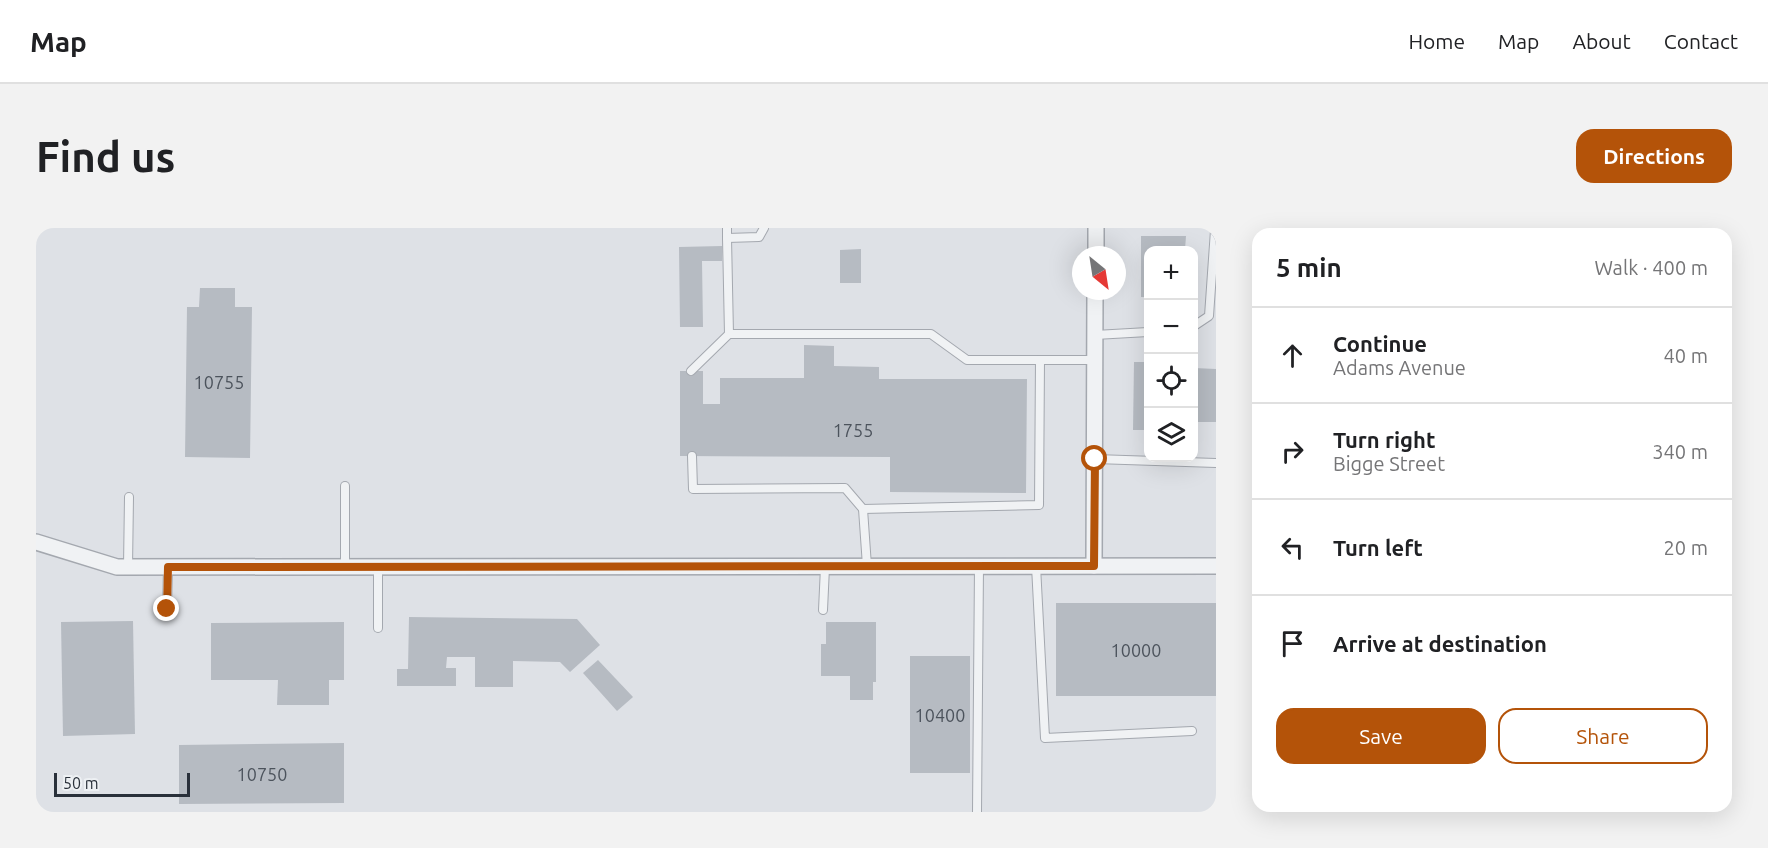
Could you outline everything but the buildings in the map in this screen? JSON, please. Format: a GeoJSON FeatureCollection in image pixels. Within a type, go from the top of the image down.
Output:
{"type":"FeatureCollection","features":[{"type":"Feature","properties":{"kind":"street"},"geometry":{"type":"LineString","coordinates":[[1096,228],[1096,246]]}},
{"type":"Feature","properties":{"kind":"street"},"geometry":{"type":"LineString","coordinates":[[1094,566],[1095,300]]}},
{"type":"Feature","properties":{"kind":"street"},"geometry":{"type":"LineString","coordinates":[[36,542],[117,567],[1216,566]]}},
{"type":"Feature","properties":{"kind":"lane"},"geometry":{"type":"LineString","coordinates":[[727,228],[729,334]]}},
{"type":"Feature","properties":{"kind":"lane"},"geometry":{"type":"LineString","coordinates":[[727,238],[759,237],[764,228]]}},
{"type":"Feature","properties":{"kind":"lane"},"geometry":{"type":"LineString","coordinates":[[1198,323],[1209,316],[1216,230]]}},
{"type":"Feature","properties":{"kind":"lane"},"geometry":{"type":"LineString","coordinates":[[691,371],[729,334],[931,333],[968,360],[1095,360]]}},
{"type":"Feature","properties":{"kind":"lane"},"geometry":{"type":"LineString","coordinates":[[1095,335],[1144,333]]}},
{"type":"Feature","properties":{"kind":"lane"},"geometry":{"type":"LineString","coordinates":[[863,509],[1039,505],[1040,360]]}},
{"type":"Feature","properties":{"kind":"lane"},"geometry":{"type":"LineString","coordinates":[[692,456],[693,489],[845,488],[863,509],[867,566]]}},
{"type":"Feature","properties":{"kind":"lane"},"geometry":{"type":"LineString","coordinates":[[1095,459],[1216,463]]}},
{"type":"Feature","properties":{"kind":"lane"},"geometry":{"type":"LineString","coordinates":[[345,486],[345,567]]}},
{"type":"Feature","properties":{"kind":"lane"},"geometry":{"type":"LineString","coordinates":[[128,567],[129,497]]}},
{"type":"Feature","properties":{"kind":"lane"},"geometry":{"type":"LineString","coordinates":[[977,812],[979,566]]}},
{"type":"Feature","properties":{"kind":"lane"},"geometry":{"type":"LineString","coordinates":[[1036,566],[1045,738],[1192,731]]}},
{"type":"Feature","properties":{"kind":"lane"},"geometry":{"type":"LineString","coordinates":[[167,609],[168,567]]}},
{"type":"Feature","properties":{"kind":"lane"},"geometry":{"type":"LineString","coordinates":[[378,567],[378,628]]}},
{"type":"Feature","properties":{"kind":"lane"},"geometry":{"type":"LineString","coordinates":[[824,610],[825,567]]}},
{"type":"Feature","properties":{"kind":"route"},"geometry":{"type":"LineString","coordinates":[[167,609],[168,567],[1094,566],[1095,459]]}}]}
